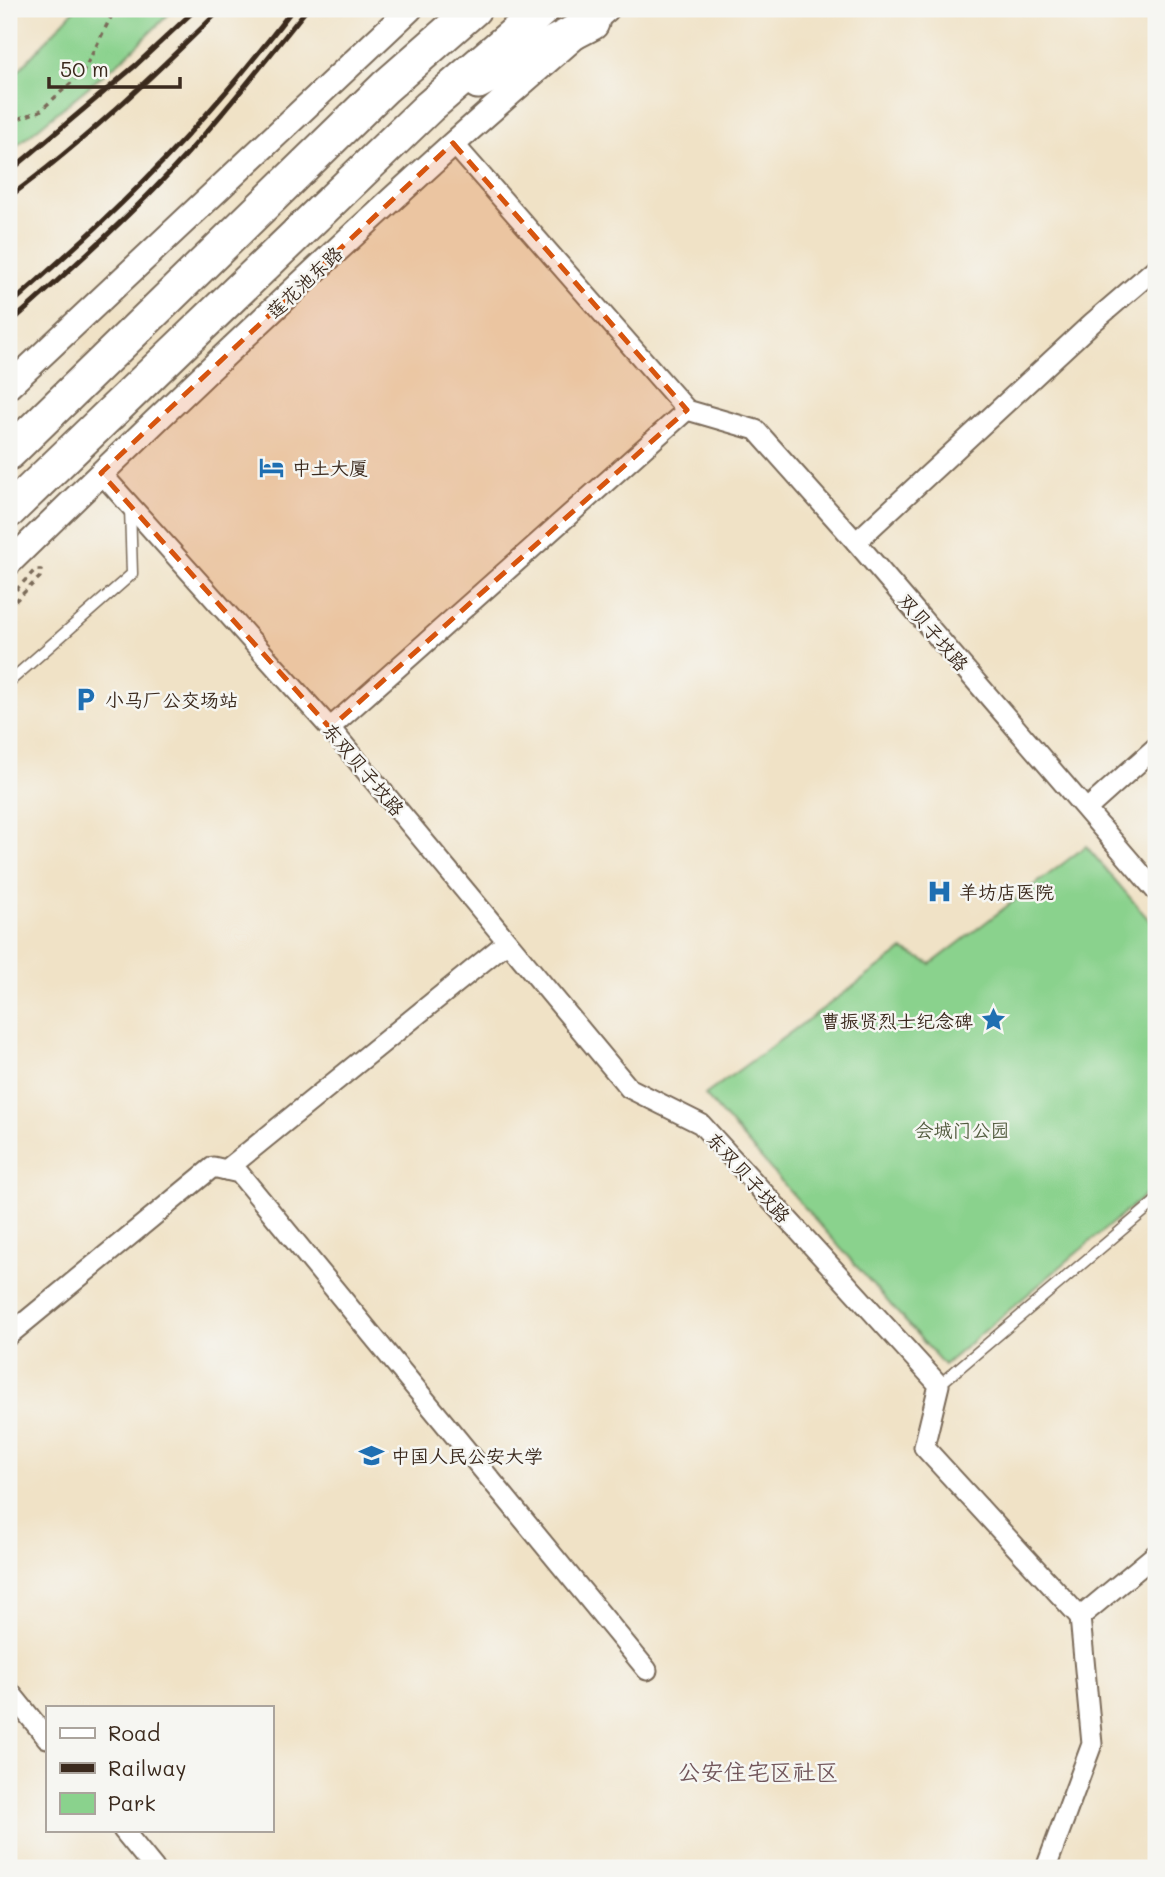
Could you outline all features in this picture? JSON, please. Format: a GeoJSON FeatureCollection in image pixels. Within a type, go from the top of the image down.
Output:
{"type":"FeatureCollection","features":[{"type":"Feature","properties":{"kind":"highway"},"geometry":{"type":"LineString","coordinates":[[385,87],[439,9]]}},
{"type":"Feature","properties":{"kind":"highway"},"geometry":{"type":"LineString","coordinates":[[9,453],[385,87],[474,9]]}},
{"type":"Feature","properties":{"kind":"highway","name":"莲花池东路"},"geometry":{"type":"LineString","coordinates":[[9,510],[429,107],[543,9]]}},
{"type":"Feature","properties":{"kind":"highway"},"geometry":{"type":"LineString","coordinates":[[429,107],[600,16]]}},
{"type":"Feature","properties":{"kind":"street"},"geometry":{"type":"LineString","coordinates":[[9,386],[410,9]]}},
{"type":"Feature","properties":{"kind":"street","name":"莲花池东路"},"geometry":{"type":"LineString","coordinates":[[9,563],[101,473],[453,144],[600,16]]}},
{"type":"Feature","properties":{"kind":"street"},"geometry":{"type":"LineString","coordinates":[[330,728],[687,410],[453,144]]}},
{"type":"Feature","properties":{"kind":"street"},"geometry":{"type":"LineString","coordinates":[[856,542],[1092,323],[1156,268]]}},
{"type":"Feature","properties":{"kind":"street","name":"双贝子坟路"},"geometry":{"type":"LineString","coordinates":[[687,410],[756,430],[856,542],[1156,891]]}},
{"type":"Feature","properties":{"kind":"street","name":"东双贝子坟路"},"geometry":{"type":"LineString","coordinates":[[101,473],[330,728],[629,1088],[701,1124],[939,1385]]}},
{"type":"Feature","properties":{"kind":"street"},"geometry":{"type":"LineString","coordinates":[[1087,809],[1156,747]]}},
{"type":"Feature","properties":{"kind":"street"},"geometry":{"type":"LineString","coordinates":[[226,1170],[507,942]]}},
{"type":"Feature","properties":{"kind":"street"},"geometry":{"type":"LineString","coordinates":[[9,1335],[214,1167],[239,1173],[647,1670]]}},
{"type":"Feature","properties":{"kind":"street"},"geometry":{"type":"LineString","coordinates":[[939,1385],[924,1447],[1080,1617],[1092,1744],[1046,1868]]}},
{"type":"Feature","properties":{"kind":"street"},"geometry":{"type":"LineString","coordinates":[[1080,1617],[1156,1554]]}},
{"type":"Feature","properties":{"kind":"street"},"geometry":{"type":"LineString","coordinates":[[9,1691],[46,1737]]}},
{"type":"Feature","properties":{"kind":"street"},"geometry":{"type":"LineString","coordinates":[[125,1832],[154,1868]]}},
{"type":"Feature","properties":{"kind":"lane"},"geometry":{"type":"LineString","coordinates":[[9,680],[132,574],[130,505]]}},
{"type":"Feature","properties":{"kind":"lane"},"geometry":{"type":"LineString","coordinates":[[939,1385],[1156,1201]]}},
{"type":"Feature","properties":{"kind":"path"},"geometry":{"type":"LineString","coordinates":[[9,122],[40,111],[83,72],[115,9]]}},
{"type":"Feature","properties":{"kind":"path"},"geometry":{"type":"LineString","coordinates":[[9,597],[35,570],[41,570],[40,576],[9,607]]}},
{"type":"Feature","properties":{"kind":"highlighted area"},"geometry":{"type":"Polygon","coordinates":[[[453,143],[687,410],[330,728],[101,473],[453,143]]]}},
{"type":"Feature","properties":{"kind":"green space"},"geometry":{"type":"Polygon","coordinates":[[[75,9],[174,9],[126,56],[9,152],[9,81],[75,9]]]}},
{"type":"Feature","properties":{"kind":"green space","name":"会城门公园"},"geometry":{"type":"Polygon","coordinates":[[[1086,846],[1156,928],[1156,1186],[944,1365],[705,1095],[903,950],[931,964],[1086,846]]]}},
{"type":"Feature","properties":{"kind":"railway"},"geometry":{"type":"LineString","coordinates":[[9,172],[136,65],[196,9]]}},
{"type":"Feature","properties":{"kind":"railway"},"geometry":{"type":"LineString","coordinates":[[9,197],[92,130],[221,9]]}},
{"type":"Feature","properties":{"kind":"railway"},"geometry":{"type":"LineString","coordinates":[[9,306],[100,224],[177,147],[293,9]]}},
{"type":"Feature","properties":{"kind":"railway"},"geometry":{"type":"LineString","coordinates":[[9,324],[101,241],[174,168],[233,101],[307,9]]}},
{"type":"Feature","properties":{"kind":"place","name":"中土大厦"},"geometry":{"type":"Point","coordinates":[272,467]}},
{"type":"Feature","properties":{"kind":"place","name":"小马厂公交场站"},"geometry":{"type":"Point","coordinates":[85,699]}},
{"type":"Feature","properties":{"kind":"place","name":"羊坊店医院"},"geometry":{"type":"Point","coordinates":[939,891]}},
{"type":"Feature","properties":{"kind":"place","name":"曹振贤烈士纪念碑"},"geometry":{"type":"Point","coordinates":[993,1020]}},
{"type":"Feature","properties":{"kind":"place","name":"中国人民公安大学"},"geometry":{"type":"Point","coordinates":[371,1455]}},
{"type":"Feature","properties":{"kind":"district","name":"公安住宅区社区"},"geometry":{"type":"Point","coordinates":[758,1771]}}]}
